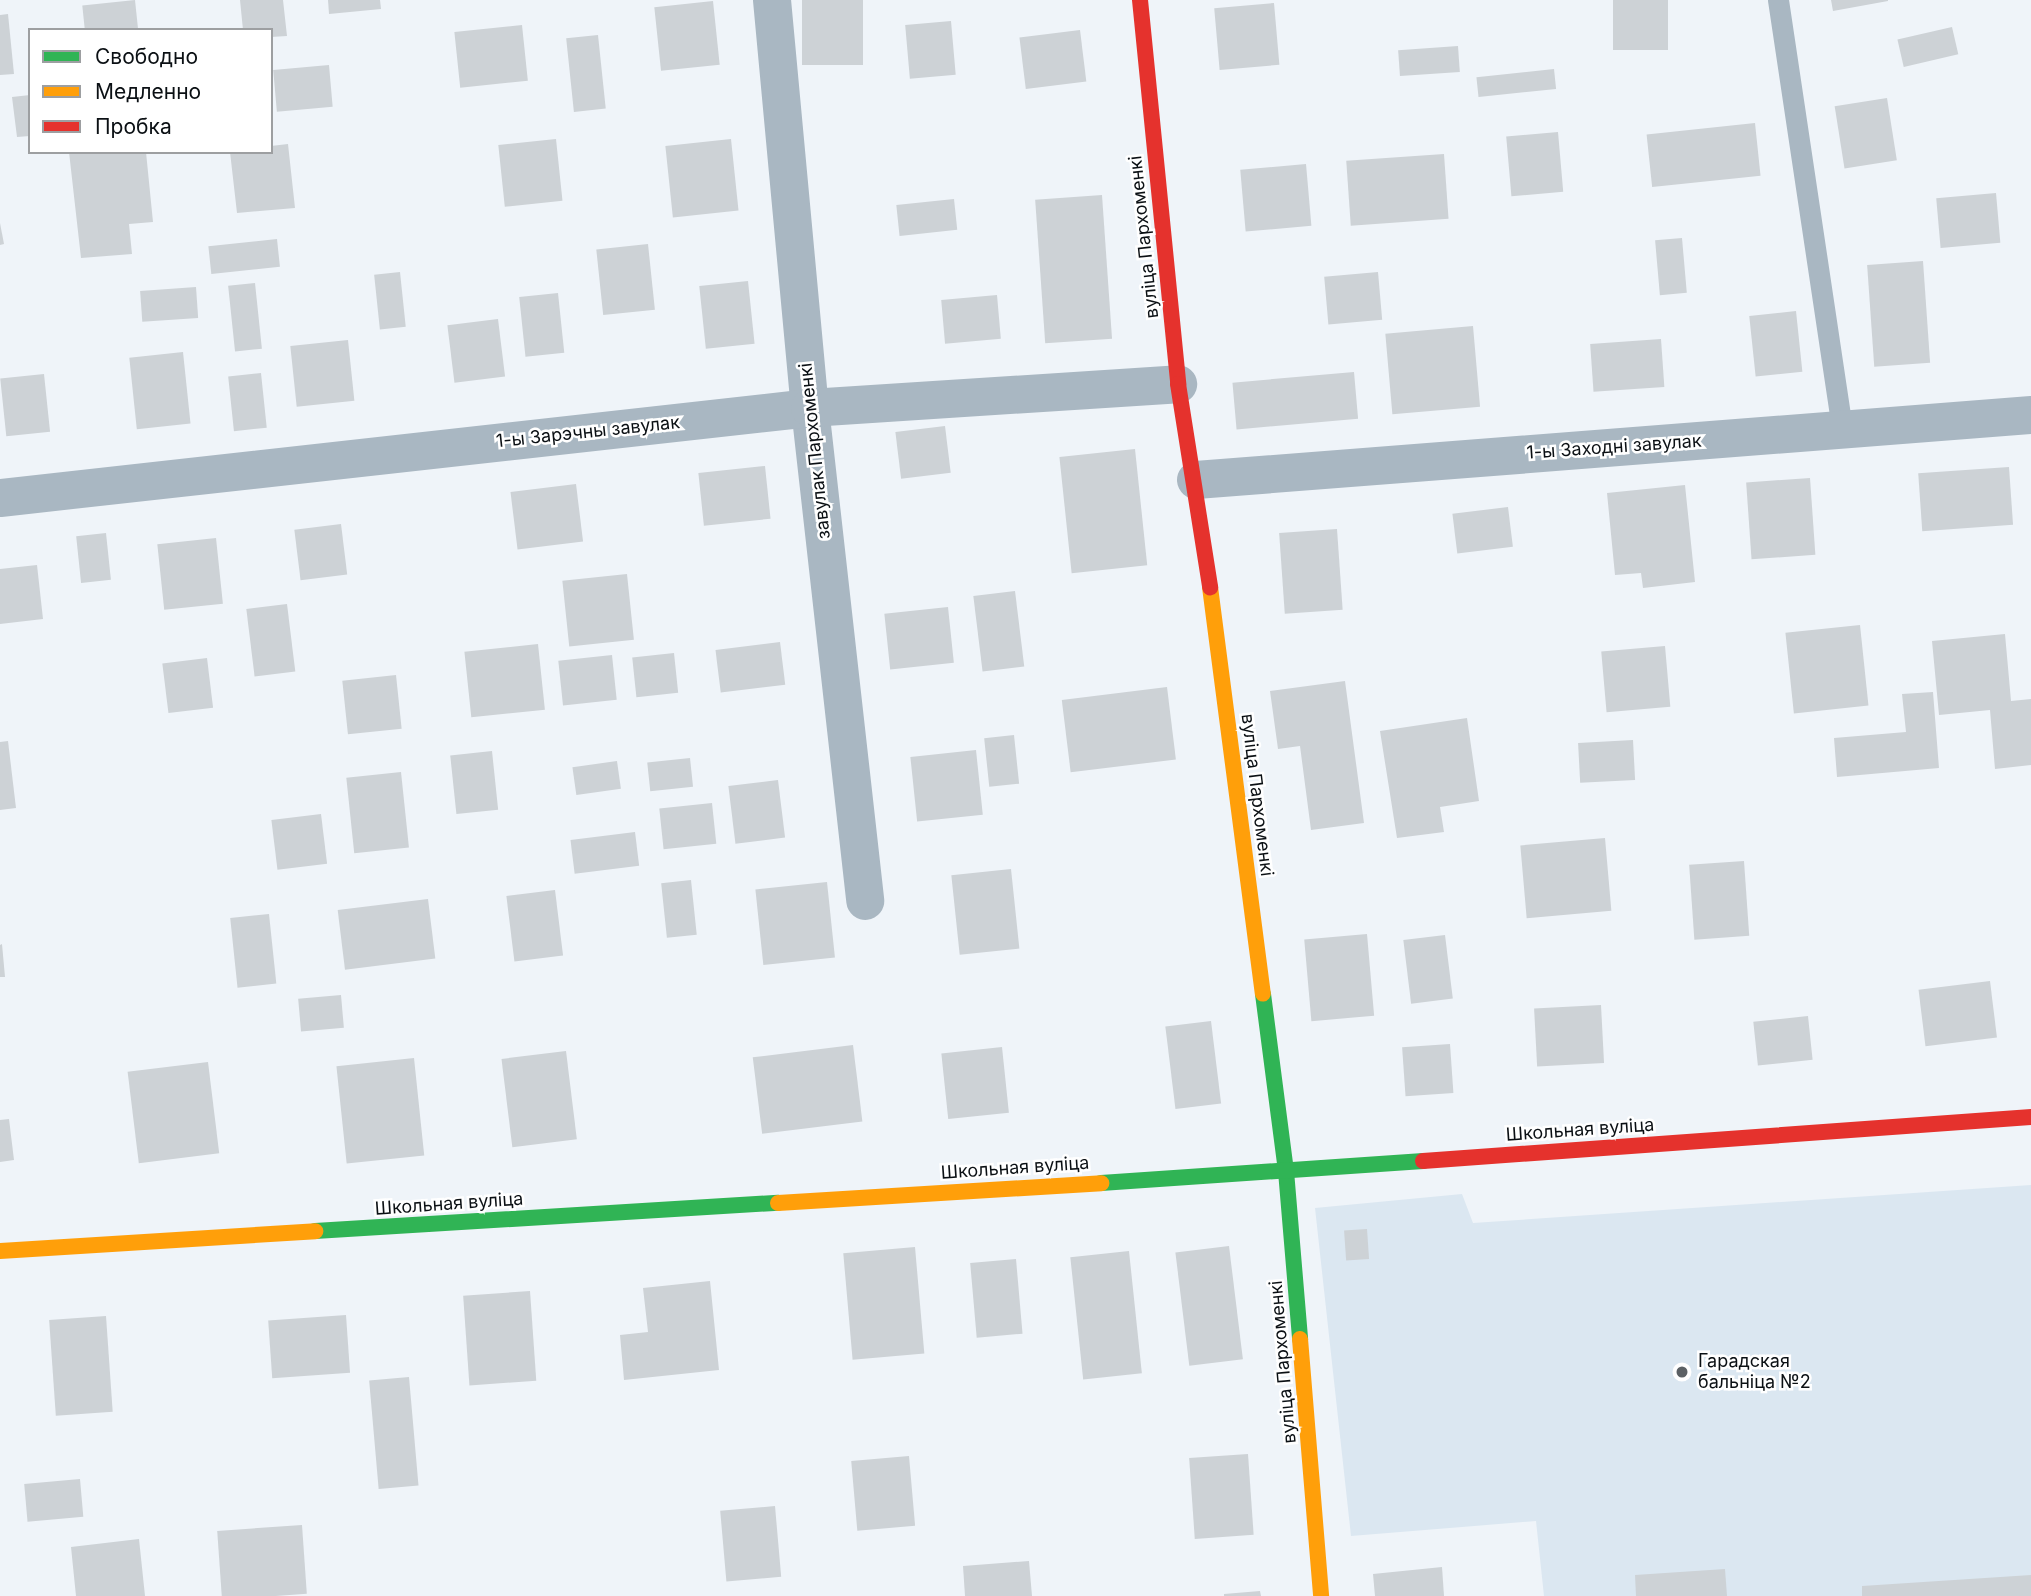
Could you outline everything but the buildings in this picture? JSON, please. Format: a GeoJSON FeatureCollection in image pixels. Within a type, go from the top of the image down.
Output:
{"type":"FeatureCollection","features":[{"type":"Feature","properties":{"kind":"street","name":"завулак Пархоменкі"},"geometry":{"type":"LineString","coordinates":[[772,0],[810,408],[865,901]]}},
{"type":"Feature","properties":{"kind":"street","name":"вуліца Пархоменкі"},"geometry":{"type":"LineString","coordinates":[[1140,0],[1178,384],[1196,480],[1286,1171],[1321,1596]]}},
{"type":"Feature","properties":{"kind":"street","name":"1-ы Зарэчны завулак"},"geometry":{"type":"LineString","coordinates":[[0,498],[810,408],[1178,384]]}},
{"type":"Feature","properties":{"kind":"street","name":"1-ы Заходні завулак"},"geometry":{"type":"LineString","coordinates":[[1196,480],[2031,415]]}},
{"type":"Feature","properties":{"kind":"street","name":"Школьная вуліца"},"geometry":{"type":"LineString","coordinates":[[0,1251],[1286,1171],[2031,1117]]}},
{"type":"Feature","properties":{"kind":"lane"},"geometry":{"type":"LineString","coordinates":[[1778,0],[1842,430]]}},
{"type":"Feature","properties":{"kind":"shaded area","name":"Гарадская бальніца №2"},"geometry":{"type":"Polygon","coordinates":[[[2031,1185],[2031,1596],[1544,1596],[1536,1521],[1351,1536],[1315,1208],[1462,1194],[1473,1223],[2031,1185]]]}},
{"type":"Feature","properties":{"kind":"traffic: fast"},"geometry":{"type":"LineString","coordinates":[[1263,994],[1286,1171],[1300,1339]]}},
{"type":"Feature","properties":{"kind":"traffic: fast"},"geometry":{"type":"LineString","coordinates":[[1101,1183],[1423,1161]]}},
{"type":"Feature","properties":{"kind":"traffic: fast"},"geometry":{"type":"LineString","coordinates":[[315,1231],[778,1203]]}},
{"type":"Feature","properties":{"kind":"traffic: slow"},"geometry":{"type":"LineString","coordinates":[[1210,587],[1263,994]]}},
{"type":"Feature","properties":{"kind":"traffic: slow"},"geometry":{"type":"LineString","coordinates":[[778,1203],[1101,1183]]}},
{"type":"Feature","properties":{"kind":"traffic: slow"},"geometry":{"type":"LineString","coordinates":[[0,1251],[315,1231]]}},
{"type":"Feature","properties":{"kind":"traffic: slow"},"geometry":{"type":"LineString","coordinates":[[1300,1339],[1321,1596]]}},
{"type":"Feature","properties":{"kind":"traffic: jam"},"geometry":{"type":"LineString","coordinates":[[1140,0],[1178,384],[1210,587]]}},
{"type":"Feature","properties":{"kind":"traffic: jam"},"geometry":{"type":"LineString","coordinates":[[1423,1161],[2031,1117]]}},
{"type":"Feature","properties":{"kind":"place","name":"Гарадская бальніца №2"},"geometry":{"type":"Point","coordinates":[1682,1372]}}]}
